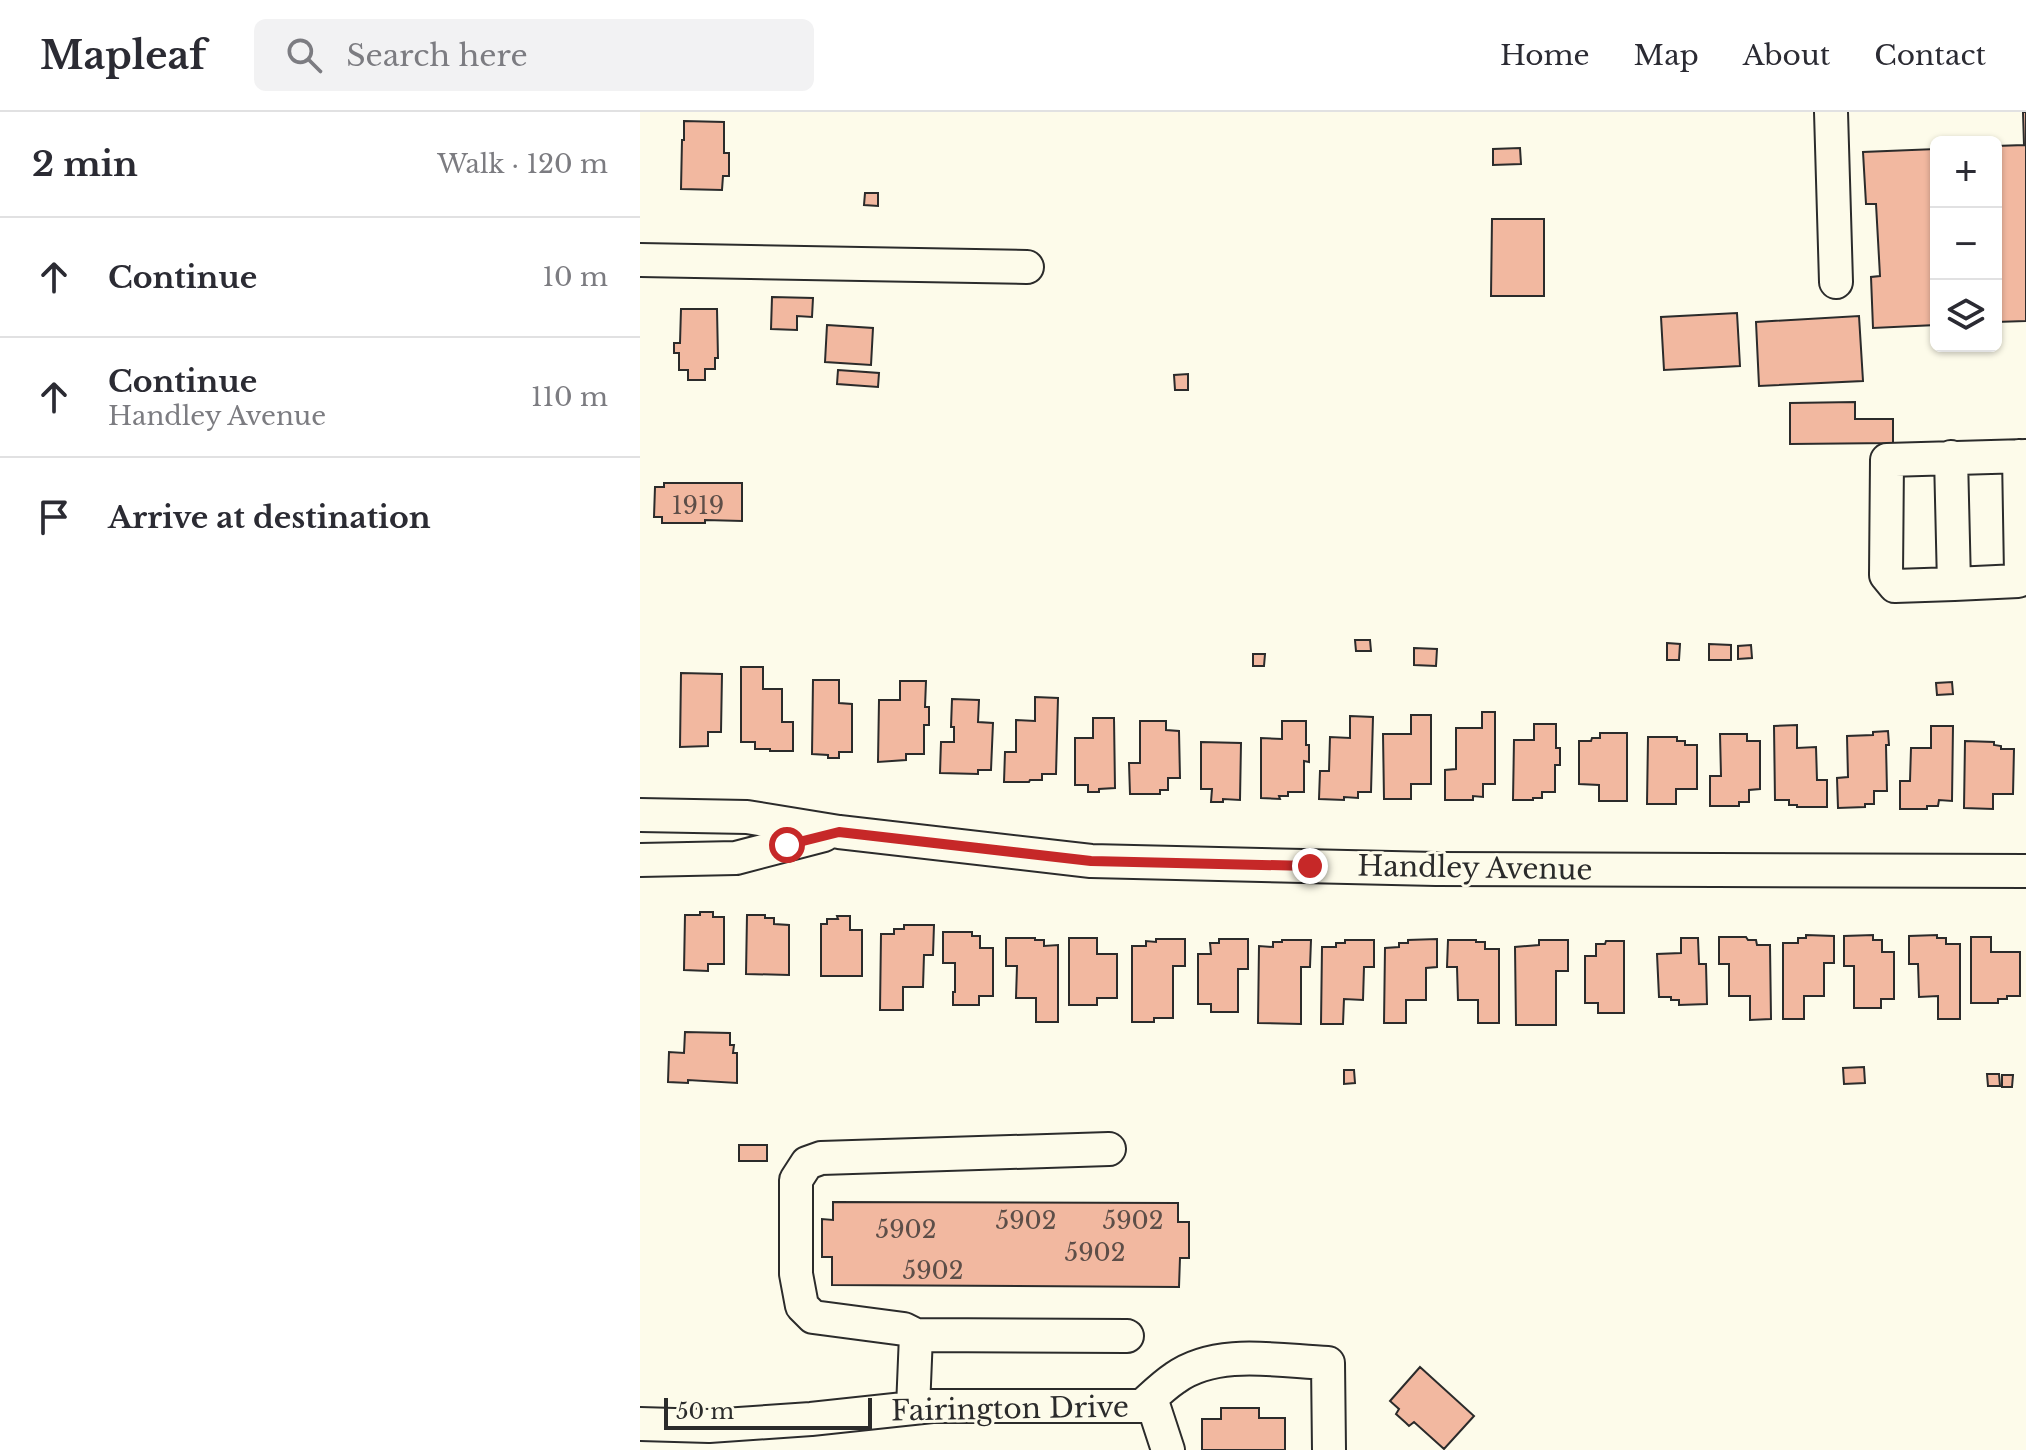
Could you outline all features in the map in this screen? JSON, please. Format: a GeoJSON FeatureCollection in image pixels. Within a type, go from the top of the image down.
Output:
{"type":"FeatureCollection","features":[{"type":"Feature","properties":{"kind":"street"},"geometry":{"type":"LineString","coordinates":[[1831,112],[1836,282]]}},
{"type":"Feature","properties":{"kind":"street"},"geometry":{"type":"LineString","coordinates":[[640,260],[1027,267]]}},
{"type":"Feature","properties":{"kind":"street"},"geometry":{"type":"LineString","coordinates":[[2022,456],[2021,574],[2018,581],[1895,586],[1886,575],[1887,460],[2022,456]]}},
{"type":"Feature","properties":{"kind":"street"},"geometry":{"type":"LineString","coordinates":[[1951,457],[1954,584]]}},
{"type":"Feature","properties":{"kind":"street","name":"Handley Avenue"},"geometry":{"type":"LineString","coordinates":[[640,815],[747,817],[839,832],[1091,861],[1436,869],[2026,871]]}},
{"type":"Feature","properties":{"kind":"street"},"geometry":{"type":"LineString","coordinates":[[640,860],[736,858],[839,832]]}},
{"type":"Feature","properties":{"kind":"street"},"geometry":{"type":"LineString","coordinates":[[1109,1149],[821,1158],[807,1163],[796,1180],[796,1274],[802,1306],[813,1317],[904,1329],[916,1335],[1127,1336]]}},
{"type":"Feature","properties":{"kind":"street"},"geometry":{"type":"LineString","coordinates":[[913,1408],[916,1335]]}},
{"type":"Feature","properties":{"kind":"street","name":"Fairington Drive"},"geometry":{"type":"LineString","coordinates":[[640,1424],[709,1426],[932,1406],[1142,1406],[1176,1376],[1204,1364],[1231,1358],[1328,1363],[1329,1450]]}},
{"type":"Feature","properties":{"kind":"street"},"geometry":{"type":"LineString","coordinates":[[1151,1398],[1168,1450]]}},
{"type":"Feature","properties":{"kind":"building"},"geometry":{"type":"Polygon","coordinates":[[[2023,112],[2026,112],[2026,321],[2002,322],[2002,146],[2024,145],[2023,112]]]}},
{"type":"Feature","properties":{"kind":"building"},"geometry":{"type":"Polygon","coordinates":[[[684,121],[724,122],[724,153],[729,153],[729,176],[723,176],[722,190],[681,189],[684,121]]]}},
{"type":"Feature","properties":{"kind":"building"},"geometry":{"type":"Polygon","coordinates":[[[1520,148],[1521,164],[1493,165],[1493,149],[1520,148]]]}},
{"type":"Feature","properties":{"kind":"building"},"geometry":{"type":"Polygon","coordinates":[[[1930,149],[1930,325],[1873,328],[1871,277],[1880,276],[1876,204],[1866,204],[1863,152],[1930,149]]]}},
{"type":"Feature","properties":{"kind":"building"},"geometry":{"type":"Polygon","coordinates":[[[865,193],[878,193],[878,206],[864,205],[865,193]]]}},
{"type":"Feature","properties":{"kind":"building"},"geometry":{"type":"Polygon","coordinates":[[[1492,219],[1544,219],[1544,296],[1491,296],[1492,219]]]}},
{"type":"Feature","properties":{"kind":"building"},"geometry":{"type":"Polygon","coordinates":[[[772,297],[813,298],[812,317],[797,316],[797,330],[771,329],[772,297]]]}},
{"type":"Feature","properties":{"kind":"building"},"geometry":{"type":"Polygon","coordinates":[[[681,309],[717,309],[718,358],[715,358],[715,369],[705,369],[705,380],[688,380],[688,370],[679,370],[679,353],[674,353],[674,343],[680,343],[681,309]]]}},
{"type":"Feature","properties":{"kind":"building"},"geometry":{"type":"Polygon","coordinates":[[[1737,313],[1740,366],[1664,370],[1661,317],[1737,313]]]}},
{"type":"Feature","properties":{"kind":"building"},"geometry":{"type":"Polygon","coordinates":[[[1859,316],[1863,381],[1759,386],[1756,322],[1859,316]]]}},
{"type":"Feature","properties":{"kind":"building"},"geometry":{"type":"Polygon","coordinates":[[[827,325],[873,328],[871,365],[825,362],[827,325]]]}},
{"type":"Feature","properties":{"kind":"building"},"geometry":{"type":"Polygon","coordinates":[[[838,370],[879,373],[878,387],[837,384],[838,370]]]}},
{"type":"Feature","properties":{"kind":"building"},"geometry":{"type":"Polygon","coordinates":[[[1188,374],[1188,390],[1175,390],[1174,375],[1188,374]]]}},
{"type":"Feature","properties":{"kind":"building"},"geometry":{"type":"Polygon","coordinates":[[[1855,402],[1855,419],[1893,419],[1893,443],[1790,444],[1790,403],[1855,402]]]}},
{"type":"Feature","properties":{"kind":"building"},"geometry":{"type":"Polygon","coordinates":[[[664,483],[742,483],[742,521],[662,523],[662,517],[654,517],[655,487],[664,487],[664,483]]]}},
{"type":"Feature","properties":{"kind":"building"},"geometry":{"type":"Polygon","coordinates":[[[1355,640],[1370,640],[1371,651],[1356,651],[1355,640]]]}},
{"type":"Feature","properties":{"kind":"building"},"geometry":{"type":"Polygon","coordinates":[[[1667,643],[1680,644],[1679,660],[1667,660],[1667,643]]]}},
{"type":"Feature","properties":{"kind":"building"},"geometry":{"type":"Polygon","coordinates":[[[1709,644],[1731,645],[1731,660],[1709,660],[1709,644]]]}},
{"type":"Feature","properties":{"kind":"building"},"geometry":{"type":"Polygon","coordinates":[[[1751,645],[1752,658],[1738,659],[1738,646],[1751,645]]]}},
{"type":"Feature","properties":{"kind":"building"},"geometry":{"type":"Polygon","coordinates":[[[1414,648],[1437,649],[1436,666],[1414,665],[1414,648]]]}},
{"type":"Feature","properties":{"kind":"building"},"geometry":{"type":"Polygon","coordinates":[[[1253,654],[1265,654],[1264,666],[1253,666],[1253,654]]]}},
{"type":"Feature","properties":{"kind":"building"},"geometry":{"type":"Polygon","coordinates":[[[741,667],[763,667],[763,689],[782,689],[782,722],[793,722],[793,751],[755,749],[755,742],[741,742],[741,667]]]}},
{"type":"Feature","properties":{"kind":"building"},"geometry":{"type":"Polygon","coordinates":[[[681,673],[722,674],[721,732],[708,732],[708,746],[680,747],[681,673]]]}},
{"type":"Feature","properties":{"kind":"building"},"geometry":{"type":"Polygon","coordinates":[[[813,680],[839,680],[839,703],[852,704],[852,752],[839,752],[839,758],[812,754],[813,680]]]}},
{"type":"Feature","properties":{"kind":"building"},"geometry":{"type":"Polygon","coordinates":[[[900,681],[926,681],[925,707],[929,707],[929,725],[924,725],[924,754],[906,754],[906,760],[878,762],[879,700],[900,700],[900,681]]]}},
{"type":"Feature","properties":{"kind":"building"},"geometry":{"type":"Polygon","coordinates":[[[1952,682],[1953,694],[1937,695],[1936,683],[1952,682]]]}},
{"type":"Feature","properties":{"kind":"building"},"geometry":{"type":"Polygon","coordinates":[[[1035,697],[1058,698],[1056,774],[1042,774],[1042,780],[1029,782],[1004,782],[1005,752],[1016,752],[1016,720],[1035,721],[1035,697]]]}},
{"type":"Feature","properties":{"kind":"building"},"geometry":{"type":"Polygon","coordinates":[[[952,699],[979,700],[978,722],[993,723],[991,770],[978,770],[978,774],[940,773],[941,742],[954,742],[952,699]]]}},
{"type":"Feature","properties":{"kind":"building"},"geometry":{"type":"Polygon","coordinates":[[[1482,712],[1495,712],[1495,784],[1483,784],[1483,797],[1445,800],[1445,770],[1456,769],[1456,728],[1482,728],[1482,712]]]}},
{"type":"Feature","properties":{"kind":"building"},"geometry":{"type":"Polygon","coordinates":[[[1411,715],[1431,715],[1431,784],[1411,784],[1411,799],[1384,799],[1383,734],[1411,734],[1411,715]]]}},
{"type":"Feature","properties":{"kind":"building"},"geometry":{"type":"Polygon","coordinates":[[[1350,716],[1373,717],[1371,792],[1358,792],[1358,798],[1344,797],[1344,800],[1319,799],[1320,771],[1329,771],[1330,737],[1350,738],[1350,716]]]}},
{"type":"Feature","properties":{"kind":"building"},"geometry":{"type":"Polygon","coordinates":[[[1093,718],[1114,718],[1115,788],[1099,789],[1099,792],[1088,792],[1088,785],[1075,785],[1075,738],[1093,738],[1093,718]]]}},
{"type":"Feature","properties":{"kind":"building"},"geometry":{"type":"Polygon","coordinates":[[[1140,721],[1166,721],[1166,730],[1179,731],[1180,778],[1168,778],[1168,790],[1160,790],[1160,794],[1130,794],[1129,763],[1140,763],[1140,721]]]}},
{"type":"Feature","properties":{"kind":"building"},"geometry":{"type":"Polygon","coordinates":[[[1282,721],[1306,721],[1309,762],[1304,761],[1304,792],[1288,792],[1288,796],[1279,796],[1280,799],[1261,798],[1261,738],[1282,739],[1282,721]]]}},
{"type":"Feature","properties":{"kind":"building"},"geometry":{"type":"Polygon","coordinates":[[[1534,724],[1556,724],[1560,765],[1555,765],[1555,792],[1542,792],[1542,798],[1533,800],[1513,800],[1514,740],[1534,740],[1534,724]]]}},
{"type":"Feature","properties":{"kind":"building"},"geometry":{"type":"Polygon","coordinates":[[[1797,725],[1797,748],[1816,747],[1817,780],[1827,780],[1827,807],[1797,807],[1789,805],[1789,800],[1775,800],[1774,726],[1797,725]]]}},
{"type":"Feature","properties":{"kind":"building"},"geometry":{"type":"Polygon","coordinates":[[[1931,726],[1953,726],[1952,801],[1939,800],[1938,806],[1927,806],[1927,809],[1900,809],[1900,781],[1910,781],[1911,748],[1931,748],[1931,726]]]}},
{"type":"Feature","properties":{"kind":"building"},"geometry":{"type":"Polygon","coordinates":[[[1888,731],[1887,791],[1874,791],[1874,804],[1838,808],[1837,778],[1848,777],[1847,736],[1888,731]]]}},
{"type":"Feature","properties":{"kind":"building"},"geometry":{"type":"Polygon","coordinates":[[[1600,733],[1627,733],[1627,801],[1599,801],[1599,785],[1579,784],[1579,741],[1600,738],[1600,733]]]}},
{"type":"Feature","properties":{"kind":"building"},"geometry":{"type":"Polygon","coordinates":[[[1720,734],[1747,734],[1747,741],[1760,741],[1760,789],[1749,790],[1749,802],[1739,802],[1739,806],[1710,806],[1710,776],[1721,776],[1720,734]]]}},
{"type":"Feature","properties":{"kind":"building"},"geometry":{"type":"Polygon","coordinates":[[[1648,737],[1677,737],[1677,741],[1685,741],[1685,745],[1697,745],[1697,789],[1676,789],[1676,804],[1647,804],[1648,737]]]}},
{"type":"Feature","properties":{"kind":"building"},"geometry":{"type":"Polygon","coordinates":[[[1965,741],[1994,742],[2001,749],[2014,749],[2013,794],[1993,794],[1993,809],[1964,808],[1965,741]]]}},
{"type":"Feature","properties":{"kind":"building"},"geometry":{"type":"Polygon","coordinates":[[[1201,742],[1241,743],[1240,800],[1211,802],[1212,789],[1201,789],[1201,742]]]}},
{"type":"Feature","properties":{"kind":"building"},"geometry":{"type":"Polygon","coordinates":[[[700,912],[713,912],[713,917],[724,917],[724,964],[708,964],[708,971],[684,970],[685,915],[700,915],[700,912]]]}},
{"type":"Feature","properties":{"kind":"building"},"geometry":{"type":"Polygon","coordinates":[[[747,915],[765,915],[765,918],[774,918],[774,924],[789,925],[789,975],[746,974],[747,915]]]}},
{"type":"Feature","properties":{"kind":"building"},"geometry":{"type":"Polygon","coordinates":[[[837,916],[850,916],[850,930],[862,930],[862,976],[821,976],[821,924],[827,924],[827,919],[838,919],[837,916]]]}},
{"type":"Feature","properties":{"kind":"building"},"geometry":{"type":"Polygon","coordinates":[[[904,925],[934,925],[933,955],[924,955],[923,987],[903,987],[903,1010],[880,1010],[881,934],[894,934],[894,929],[904,929],[904,925]]]}},
{"type":"Feature","properties":{"kind":"building"},"geometry":{"type":"Polygon","coordinates":[[[943,932],[972,932],[972,936],[980,936],[980,948],[993,948],[993,996],[979,996],[979,1005],[953,1005],[955,963],[943,963],[943,932]]]}},
{"type":"Feature","properties":{"kind":"building"},"geometry":{"type":"Polygon","coordinates":[[[1806,935],[1834,936],[1834,963],[1824,963],[1824,996],[1804,996],[1804,1019],[1783,1019],[1783,943],[1798,943],[1798,938],[1806,938],[1806,935]]]}},
{"type":"Feature","properties":{"kind":"building"},"geometry":{"type":"Polygon","coordinates":[[[1873,935],[1873,940],[1882,940],[1882,952],[1894,952],[1894,999],[1881,999],[1881,1008],[1854,1008],[1854,966],[1844,966],[1844,936],[1873,935]]]}},
{"type":"Feature","properties":{"kind":"building"},"geometry":{"type":"Polygon","coordinates":[[[1937,935],[1937,938],[1946,938],[1946,944],[1960,944],[1960,1019],[1938,1019],[1938,996],[1919,997],[1918,964],[1909,964],[1909,936],[1937,935]]]}},
{"type":"Feature","properties":{"kind":"building"},"geometry":{"type":"Polygon","coordinates":[[[1719,937],[1746,937],[1756,940],[1757,945],[1770,945],[1771,1019],[1750,1020],[1750,996],[1729,996],[1729,964],[1719,964],[1719,937]]]}},
{"type":"Feature","properties":{"kind":"building"},"geometry":{"type":"Polygon","coordinates":[[[1971,937],[1991,937],[1991,952],[2020,952],[2020,996],[2007,996],[2007,999],[1998,999],[1998,1003],[1971,1003],[1971,937]]]}},
{"type":"Feature","properties":{"kind":"building"},"geometry":{"type":"Polygon","coordinates":[[[1006,938],[1035,938],[1044,940],[1044,946],[1058,945],[1058,1022],[1036,1022],[1036,998],[1016,998],[1017,966],[1006,966],[1006,938]]]}},
{"type":"Feature","properties":{"kind":"building"},"geometry":{"type":"Polygon","coordinates":[[[1069,938],[1097,938],[1097,954],[1117,954],[1117,998],[1097,998],[1097,1005],[1069,1005],[1069,938]]]}},
{"type":"Feature","properties":{"kind":"building"},"geometry":{"type":"Polygon","coordinates":[[[1681,938],[1698,938],[1699,964],[1706,964],[1707,1004],[1679,1005],[1679,1000],[1659,997],[1657,954],[1681,953],[1681,938]]]}},
{"type":"Feature","properties":{"kind":"building"},"geometry":{"type":"Polygon","coordinates":[[[1156,939],[1185,939],[1185,966],[1173,966],[1173,1018],[1132,1022],[1132,946],[1146,946],[1146,941],[1156,942],[1156,939]]]}},
{"type":"Feature","properties":{"kind":"building"},"geometry":{"type":"Polygon","coordinates":[[[1219,939],[1248,939],[1248,969],[1238,969],[1238,1012],[1211,1012],[1211,1004],[1198,1004],[1198,954],[1211,954],[1210,943],[1219,943],[1219,939]]]}},
{"type":"Feature","properties":{"kind":"building"},"geometry":{"type":"Polygon","coordinates":[[[1437,939],[1437,967],[1426,968],[1426,1000],[1406,1000],[1406,1023],[1384,1023],[1385,948],[1399,947],[1399,943],[1408,943],[1408,940],[1437,939]]]}},
{"type":"Feature","properties":{"kind":"building"},"geometry":{"type":"Polygon","coordinates":[[[1311,940],[1310,967],[1301,967],[1301,1024],[1258,1023],[1259,946],[1273,947],[1273,942],[1311,940]]]}},
{"type":"Feature","properties":{"kind":"building"},"geometry":{"type":"Polygon","coordinates":[[[1345,940],[1374,940],[1374,967],[1364,967],[1363,1000],[1344,999],[1343,1024],[1321,1024],[1322,947],[1336,947],[1336,943],[1345,943],[1345,940]]]}},
{"type":"Feature","properties":{"kind":"building"},"geometry":{"type":"Polygon","coordinates":[[[1448,940],[1476,940],[1485,942],[1485,949],[1499,949],[1499,1023],[1478,1023],[1478,1000],[1458,1000],[1457,967],[1447,967],[1448,940]]]}},
{"type":"Feature","properties":{"kind":"building"},"geometry":{"type":"Polygon","coordinates":[[[1539,940],[1568,940],[1568,971],[1556,971],[1556,1025],[1516,1025],[1515,947],[1539,945],[1539,940]]]}},
{"type":"Feature","properties":{"kind":"building"},"geometry":{"type":"Polygon","coordinates":[[[1606,941],[1624,941],[1624,1013],[1598,1013],[1598,1003],[1585,1003],[1585,956],[1596,956],[1596,944],[1605,944],[1606,941]]]}},
{"type":"Feature","properties":{"kind":"building"},"geometry":{"type":"Polygon","coordinates":[[[685,1032],[730,1033],[730,1045],[734,1045],[733,1053],[737,1053],[737,1083],[668,1082],[669,1052],[684,1053],[685,1032]]]}},
{"type":"Feature","properties":{"kind":"building"},"geometry":{"type":"Polygon","coordinates":[[[1864,1067],[1865,1083],[1844,1084],[1843,1068],[1864,1067]]]}},
{"type":"Feature","properties":{"kind":"building"},"geometry":{"type":"Polygon","coordinates":[[[1344,1070],[1354,1070],[1355,1083],[1344,1084],[1344,1070]]]}},
{"type":"Feature","properties":{"kind":"building"},"geometry":{"type":"Polygon","coordinates":[[[1987,1074],[1999,1074],[2000,1086],[1988,1086],[1987,1074]]]}},
{"type":"Feature","properties":{"kind":"building"},"geometry":{"type":"Polygon","coordinates":[[[2002,1075],[2013,1075],[2012,1087],[2002,1087],[2002,1075]]]}},
{"type":"Feature","properties":{"kind":"building"},"geometry":{"type":"Polygon","coordinates":[[[739,1145],[767,1145],[767,1161],[739,1161],[739,1145]]]}},
{"type":"Feature","properties":{"kind":"building"},"geometry":{"type":"Polygon","coordinates":[[[833,1202],[1178,1203],[1178,1222],[1189,1222],[1189,1258],[1180,1258],[1179,1287],[832,1285],[832,1257],[822,1257],[822,1219],[833,1220],[833,1202]]]}},
{"type":"Feature","properties":{"kind":"building"},"geometry":{"type":"Polygon","coordinates":[[[1420,1367],[1474,1416],[1444,1449],[1414,1422],[1409,1426],[1396,1414],[1399,1409],[1390,1401],[1420,1367]]]}},
{"type":"Feature","properties":{"kind":"building"},"geometry":{"type":"Polygon","coordinates":[[[1221,1408],[1259,1408],[1259,1418],[1285,1418],[1285,1450],[1202,1450],[1202,1419],[1221,1419],[1221,1408]]]}},
{"type":"Feature","properties":{"kind":"route"},"geometry":{"type":"LineString","coordinates":[[787,845],[839,832],[1091,861],[1310,866]]}}]}
